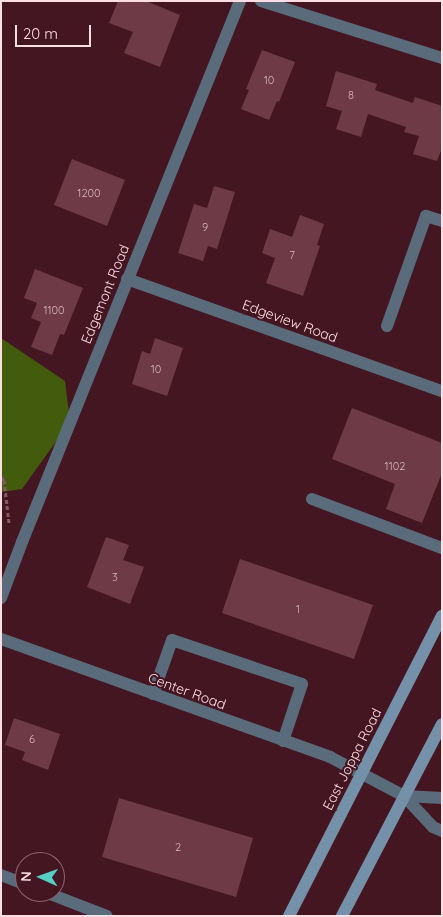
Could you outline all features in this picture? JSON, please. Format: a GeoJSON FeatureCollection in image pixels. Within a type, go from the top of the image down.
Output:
{"type":"FeatureCollection","features":[{"type":"Feature","properties":{"kind":"main road","name":"East Joppa Road"},"geometry":{"type":"LineString","coordinates":[[289,916],[442,616]]}},
{"type":"Feature","properties":{"kind":"main road"},"geometry":{"type":"LineString","coordinates":[[342,916],[442,724]]}},
{"type":"Feature","properties":{"kind":"street","name":"Edgemont Road"},"geometry":{"type":"LineString","coordinates":[[1,598],[127,279],[240,1]]}},
{"type":"Feature","properties":{"kind":"street"},"geometry":{"type":"LineString","coordinates":[[261,1],[442,58]]}},
{"type":"Feature","properties":{"kind":"street"},"geometry":{"type":"LineString","coordinates":[[387,326],[426,216],[442,222]]}},
{"type":"Feature","properties":{"kind":"street","name":"Edgeview Road"},"geometry":{"type":"LineString","coordinates":[[127,279],[442,391]]}},
{"type":"Feature","properties":{"kind":"street"},"geometry":{"type":"LineString","coordinates":[[312,499],[442,548]]}},
{"type":"Feature","properties":{"kind":"street","name":"Center Road"},"geometry":{"type":"LineString","coordinates":[[1,639],[330,758],[404,796]]}},
{"type":"Feature","properties":{"kind":"street"},"geometry":{"type":"LineString","coordinates":[[153,694],[172,640],[302,684],[283,741]]}},
{"type":"Feature","properties":{"kind":"street"},"geometry":{"type":"LineString","coordinates":[[404,796],[442,798]]}},
{"type":"Feature","properties":{"kind":"street"},"geometry":{"type":"LineString","coordinates":[[404,796],[433,827],[442,831]]}},
{"type":"Feature","properties":{"kind":"street"},"geometry":{"type":"LineString","coordinates":[[1,875],[15,880]]}},
{"type":"Feature","properties":{"kind":"street"},"geometry":{"type":"LineString","coordinates":[[65,899],[103,914]]}},
{"type":"Feature","properties":{"kind":"path"},"geometry":{"type":"LineString","coordinates":[[1,477],[4,480],[8,519],[15,536],[22,542]]}},
{"type":"Feature","properties":{"kind":"green space"},"geometry":{"type":"Polygon","coordinates":[[[1,338],[65,381],[70,422],[22,489],[1,492],[1,338]]]}},
{"type":"Feature","properties":{"kind":"building"},"geometry":{"type":"Polygon","coordinates":[[[118,1],[146,1],[180,15],[160,67],[124,53],[133,32],[109,23],[118,1]]]}},
{"type":"Feature","properties":{"kind":"building"},"geometry":{"type":"Polygon","coordinates":[[[262,50],[295,62],[279,102],[277,101],[269,120],[241,109],[249,90],[246,89],[262,50]]]}},
{"type":"Feature","properties":{"kind":"building"},"geometry":{"type":"Polygon","coordinates":[[[336,71],[377,84],[375,90],[413,103],[415,97],[442,106],[442,148],[437,161],[413,154],[419,136],[404,132],[406,127],[368,114],[361,137],[336,129],[342,111],[326,106],[336,71]]]}},
{"type":"Feature","properties":{"kind":"building"},"geometry":{"type":"Polygon","coordinates":[[[72,159],[125,180],[107,226],[54,205],[72,159]]]}},
{"type":"Feature","properties":{"kind":"building"},"geometry":{"type":"Polygon","coordinates":[[[214,186],[235,192],[217,249],[208,246],[203,261],[178,253],[194,204],[207,208],[214,186]]]}},
{"type":"Feature","properties":{"kind":"building"},"geometry":{"type":"Polygon","coordinates":[[[300,215],[324,224],[317,245],[320,246],[303,296],[266,283],[275,258],[262,253],[270,229],[292,237],[300,215]]]}},
{"type":"Feature","properties":{"kind":"building"},"geometry":{"type":"Polygon","coordinates":[[[35,269],[83,288],[64,335],[60,334],[52,355],[31,347],[41,322],[31,318],[37,303],[24,298],[35,269]]]}},
{"type":"Feature","properties":{"kind":"building"},"geometry":{"type":"Polygon","coordinates":[[[155,338],[183,348],[167,396],[132,384],[142,351],[150,354],[155,338]]]}},
{"type":"Feature","properties":{"kind":"building"},"geometry":{"type":"Polygon","coordinates":[[[352,408],[442,443],[442,473],[422,523],[386,509],[395,484],[332,459],[352,408]]]}},
{"type":"Feature","properties":{"kind":"building"},"geometry":{"type":"Polygon","coordinates":[[[106,537],[129,545],[123,560],[144,567],[130,604],[87,587],[106,537]]]}},
{"type":"Feature","properties":{"kind":"building"},"geometry":{"type":"Polygon","coordinates":[[[240,559],[373,605],[354,659],[222,613],[240,559]]]}},
{"type":"Feature","properties":{"kind":"building"},"geometry":{"type":"Polygon","coordinates":[[[14,718],[60,734],[48,770],[22,760],[25,752],[5,745],[14,718]]]}},
{"type":"Feature","properties":{"kind":"building"},"geometry":{"type":"Polygon","coordinates":[[[119,798],[253,838],[236,897],[102,857],[119,798]]]}}]}
